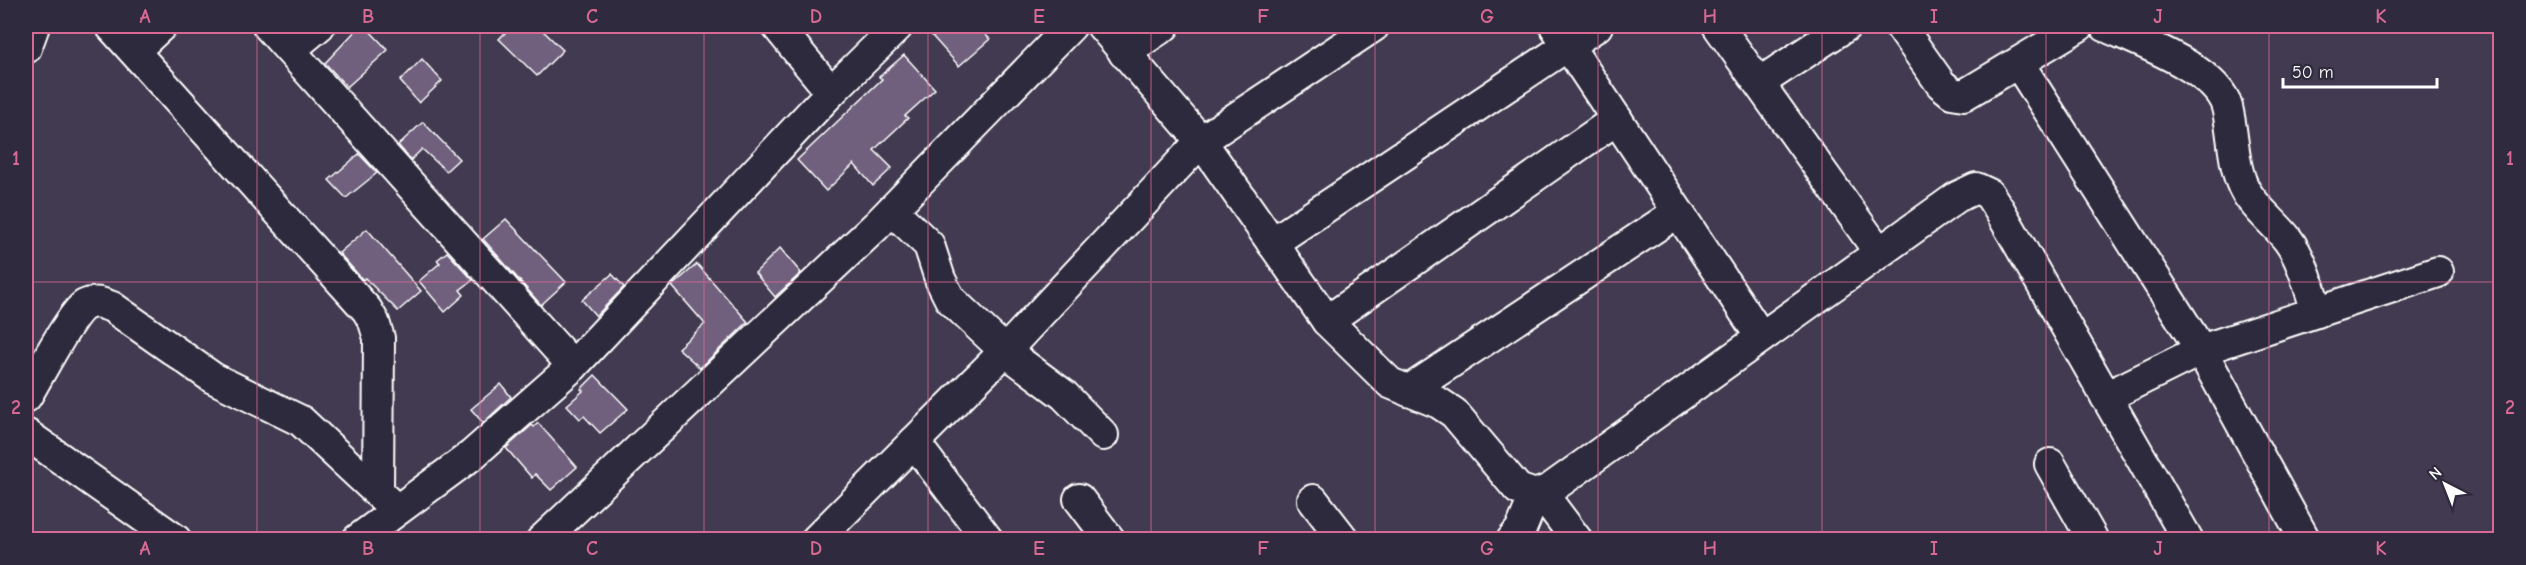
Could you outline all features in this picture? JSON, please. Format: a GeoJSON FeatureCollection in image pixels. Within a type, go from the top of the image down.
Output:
{"type":"FeatureCollection","features":[{"type":"Feature","properties":{"kind":"street"},"geometry":{"type":"LineString","coordinates":[[26,48],[34,26]]}},
{"type":"Feature","properties":{"kind":"street"},"geometry":{"type":"LineString","coordinates":[[111,26],[367,310],[374,322],[379,338],[388,501]]}},
{"type":"Feature","properties":{"kind":"street"},"geometry":{"type":"LineString","coordinates":[[134,51],[161,26]]}},
{"type":"Feature","properties":{"kind":"street"},"geometry":{"type":"LineString","coordinates":[[267,26],[573,366]]}},
{"type":"Feature","properties":{"kind":"street"},"geometry":{"type":"LineString","coordinates":[[290,50],[319,26]]}},
{"type":"Feature","properties":{"kind":"street"},"geometry":{"type":"LineString","coordinates":[[777,26],[831,92]]}},
{"type":"Feature","properties":{"kind":"street"},"geometry":{"type":"LineString","coordinates":[[357,540],[388,501],[472,455],[573,366],[831,92],[898,26]]}},
{"type":"Feature","properties":{"kind":"street"},"geometry":{"type":"LineString","coordinates":[[542,540],[892,210],[1071,26]]}},
{"type":"Feature","properties":{"kind":"street"},"geometry":{"type":"LineString","coordinates":[[1102,26],[1201,141],[1327,321],[1390,383],[1439,403],[1454,413],[1518,489],[1550,504],[1577,540]]}},
{"type":"Feature","properties":{"kind":"street"},"geometry":{"type":"LineString","coordinates":[[1124,53],[1164,26]]}},
{"type":"Feature","properties":{"kind":"street"},"geometry":{"type":"LineString","coordinates":[[816,540],[1005,351],[1201,141],[1374,26]]}},
{"type":"Feature","properties":{"kind":"street"},"geometry":{"type":"LineString","coordinates":[[1272,243],[1562,35],[1597,26]]}},
{"type":"Feature","properties":{"kind":"street"},"geometry":{"type":"LineString","coordinates":[[1718,26],[1880,252]]}},
{"type":"Feature","properties":{"kind":"street"},"geometry":{"type":"LineString","coordinates":[[1759,83],[1846,26]]}},
{"type":"Feature","properties":{"kind":"street"},"geometry":{"type":"LineString","coordinates":[[1900,26],[1941,84],[1952,93],[1964,95],[2079,26]]}},
{"type":"Feature","properties":{"kind":"street"},"geometry":{"type":"LineString","coordinates":[[2105,26],[2188,65],[2215,88],[2226,104],[2241,182],[2255,204],[2296,253],[2317,312]]}},
{"type":"Feature","properties":{"kind":"street"},"geometry":{"type":"LineString","coordinates":[[1562,35],[1761,338]]}},
{"type":"Feature","properties":{"kind":"street"},"geometry":{"type":"LineString","coordinates":[[2019,64],[2201,350],[2305,540]]}},
{"type":"Feature","properties":{"kind":"street"},"geometry":{"type":"LineString","coordinates":[[1327,321],[1617,119]]}},
{"type":"Feature","properties":{"kind":"street"},"geometry":{"type":"LineString","coordinates":[[1512,540],[1521,529],[1535,495],[1551,489],[1958,196],[1976,188],[1989,194],[2188,540]]}},
{"type":"Feature","properties":{"kind":"street"},"geometry":{"type":"LineString","coordinates":[[892,210],[928,246],[940,279],[950,298],[1005,351],[1064,395],[1103,435]]}},
{"type":"Feature","properties":{"kind":"street"},"geometry":{"type":"LineString","coordinates":[[1408,391],[1678,212]]}},
{"type":"Feature","properties":{"kind":"street"},"geometry":{"type":"LineString","coordinates":[[2106,397],[2201,350],[2438,272]]}},
{"type":"Feature","properties":{"kind":"street"},"geometry":{"type":"LineString","coordinates":[[26,397],[73,318],[83,305],[98,302],[112,307],[213,378],[301,421],[388,501]]}},
{"type":"Feature","properties":{"kind":"street"},"geometry":{"type":"LineString","coordinates":[[26,434],[176,540]]}},
{"type":"Feature","properties":{"kind":"street"},"geometry":{"type":"LineString","coordinates":[[914,442],[988,540]]}},
{"type":"Feature","properties":{"kind":"street"},"geometry":{"type":"LineString","coordinates":[[2050,464],[2093,540]]}},
{"type":"Feature","properties":{"kind":"street"},"geometry":{"type":"LineString","coordinates":[[1079,499],[1110,540]]}},
{"type":"Feature","properties":{"kind":"street"},"geometry":{"type":"LineString","coordinates":[[1313,500],[1344,540]]}},
{"type":"Feature","properties":{"kind":"building"},"geometry":{"type":"Polygon","coordinates":[[[360,26],[365,26],[388,50],[347,87],[325,63],[360,26]]]}},
{"type":"Feature","properties":{"kind":"building"},"geometry":{"type":"Polygon","coordinates":[[[512,26],[538,26],[563,50],[537,76],[499,39],[512,26]]]}},
{"type":"Feature","properties":{"kind":"building"},"geometry":{"type":"Polygon","coordinates":[[[923,26],[976,26],[990,39],[959,66],[923,26]]]}},
{"type":"Feature","properties":{"kind":"building"},"geometry":{"type":"Polygon","coordinates":[[[904,55],[935,89],[905,116],[908,118],[874,150],[892,168],[873,186],[854,164],[826,191],[797,160],[882,79],[879,77],[904,55]]]}},
{"type":"Feature","properties":{"kind":"building"},"geometry":{"type":"Polygon","coordinates":[[[422,59],[442,81],[419,103],[400,81],[422,59]]]}},
{"type":"Feature","properties":{"kind":"building"},"geometry":{"type":"Polygon","coordinates":[[[423,122],[459,159],[446,171],[422,149],[411,160],[398,145],[423,122]]]}},
{"type":"Feature","properties":{"kind":"building"},"geometry":{"type":"Polygon","coordinates":[[[359,154],[377,173],[346,198],[329,180],[359,154]]]}},
{"type":"Feature","properties":{"kind":"building"},"geometry":{"type":"Polygon","coordinates":[[[506,219],[566,282],[541,305],[483,239],[506,219]]]}},
{"type":"Feature","properties":{"kind":"building"},"geometry":{"type":"Polygon","coordinates":[[[367,229],[421,291],[398,311],[365,278],[363,280],[339,253],[367,229]]]}},
{"type":"Feature","properties":{"kind":"building"},"geometry":{"type":"Polygon","coordinates":[[[780,248],[801,273],[775,297],[755,273],[780,248]]]}},
{"type":"Feature","properties":{"kind":"building"},"geometry":{"type":"Polygon","coordinates":[[[447,252],[473,280],[460,290],[464,295],[445,312],[419,281],[440,263],[437,260],[447,252]]]}},
{"type":"Feature","properties":{"kind":"building"},"geometry":{"type":"Polygon","coordinates":[[[697,264],[748,322],[700,368],[678,348],[705,324],[672,286],[697,264]]]}},
{"type":"Feature","properties":{"kind":"building"},"geometry":{"type":"Polygon","coordinates":[[[612,274],[624,287],[596,316],[582,300],[612,274]]]}},
{"type":"Feature","properties":{"kind":"building"},"geometry":{"type":"Polygon","coordinates":[[[595,375],[628,409],[600,433],[584,416],[580,419],[567,405],[583,391],[581,389],[595,375]]]}},
{"type":"Feature","properties":{"kind":"building"},"geometry":{"type":"Polygon","coordinates":[[[501,384],[511,397],[483,423],[471,409],[501,384]]]}},
{"type":"Feature","properties":{"kind":"building"},"geometry":{"type":"Polygon","coordinates":[[[538,423],[577,467],[551,490],[535,474],[532,478],[506,448],[532,425],[534,427],[538,423]]]}}]}
